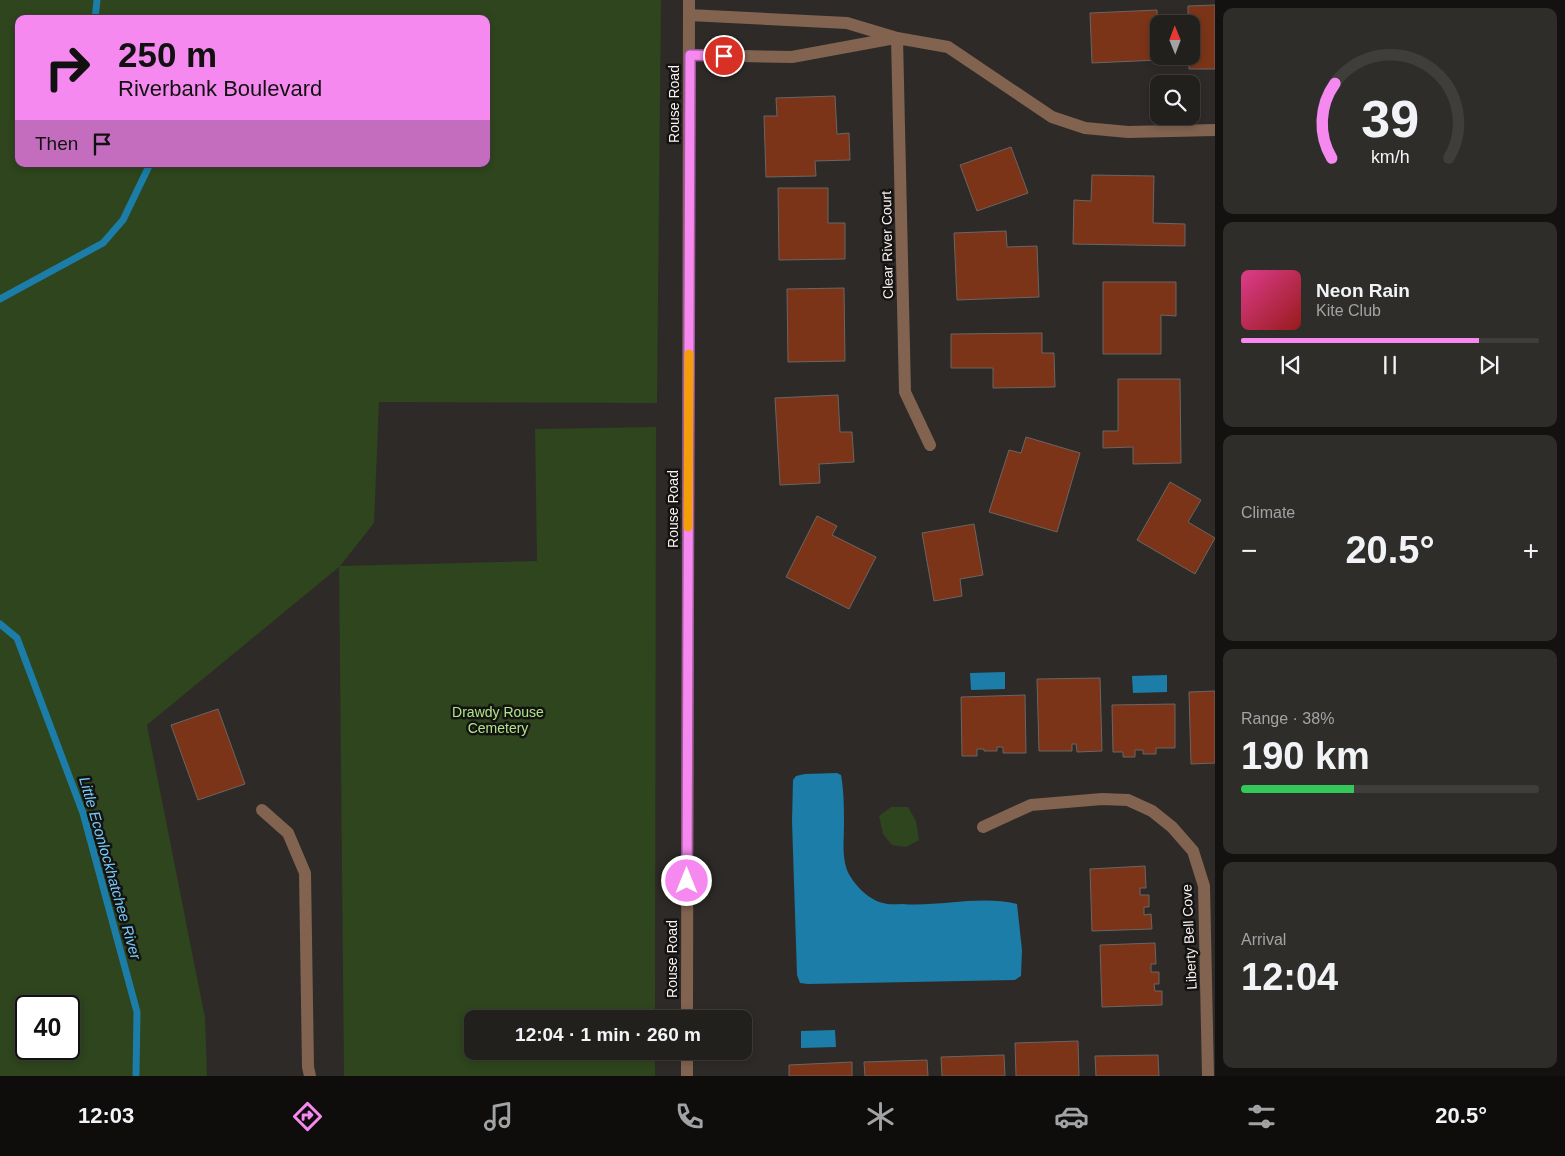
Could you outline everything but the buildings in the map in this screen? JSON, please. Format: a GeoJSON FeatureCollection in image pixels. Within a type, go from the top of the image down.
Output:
{"type":"FeatureCollection","features":[{"type":"Feature","properties":{"kind":"street","name":"Rouse Road"},"geometry":{"type":"LineString","coordinates":[[687,1010],[689,0]]}},
{"type":"Feature","properties":{"kind":"street"},"geometry":{"type":"LineString","coordinates":[[689,14],[847,23],[897,38],[948,48],[1052,116],[1085,128],[1128,132],[1215,130]]}},
{"type":"Feature","properties":{"kind":"street"},"geometry":{"type":"LineString","coordinates":[[690,55],[792,57],[897,38]]}},
{"type":"Feature","properties":{"kind":"street","name":"Clear River Court"},"geometry":{"type":"LineString","coordinates":[[897,38],[905,392],[930,445]]}},
{"type":"Feature","properties":{"kind":"street","name":"Liberty Bell Cove"},"geometry":{"type":"LineString","coordinates":[[983,827],[1031,804],[1102,798],[1128,800],[1152,810],[1172,827],[1193,851],[1204,886],[1208,1076]]}},
{"type":"Feature","properties":{"kind":"street"},"geometry":{"type":"LineString","coordinates":[[262,810],[288,833],[305,873],[308,1067],[310,1076]]}},
{"type":"Feature","properties":{"kind":"street"},"geometry":{"type":"LineString","coordinates":[[687,1060],[687,1076]]}},
{"type":"Feature","properties":{"kind":"green space","name":"Drawdy Rouse Cemetery"},"geometry":{"type":"Polygon","coordinates":[[[0,0],[661,0],[657,403],[379,402],[374,523],[340,566],[537,561],[535,429],[656,427],[655,1010],[464,1010],[464,1060],[655,1060],[655,1076],[344,1076],[339,567],[147,725],[205,1018],[207,1076],[0,1076],[0,0]]]}},
{"type":"Feature","properties":{"kind":"green space"},"geometry":{"type":"Polygon","coordinates":[[[891,807],[908,807],[916,821],[919,840],[906,847],[892,845],[883,834],[879,816],[891,807]]]}},
{"type":"Feature","properties":{"kind":"water"},"geometry":{"type":"Polygon","coordinates":[[[1005,672],[1005,689],[971,690],[970,673],[1005,672]]]}},
{"type":"Feature","properties":{"kind":"water"},"geometry":{"type":"Polygon","coordinates":[[[1167,675],[1167,692],[1133,693],[1132,676],[1167,675]]]}},
{"type":"Feature","properties":{"kind":"water"},"geometry":{"type":"Polygon","coordinates":[[[837,773],[841,775],[843,788],[845,862],[851,878],[860,889],[871,898],[888,904],[989,901],[1017,904],[1022,950],[1021,976],[1015,980],[800,983],[797,975],[792,821],[793,780],[796,776],[805,774],[837,773]]]}},
{"type":"Feature","properties":{"kind":"water"},"geometry":{"type":"Polygon","coordinates":[[[835,1030],[836,1047],[801,1048],[801,1031],[835,1030]]]}},
{"type":"Feature","properties":{"kind":"waterway","name":"Little Econlockhatchee River"},"geometry":{"type":"LineString","coordinates":[[95,15],[97,0]]}},
{"type":"Feature","properties":{"kind":"waterway","name":"Little Econlockhatchee River"},"geometry":{"type":"LineString","coordinates":[[0,299],[103,243],[123,220],[149,167]]}},
{"type":"Feature","properties":{"kind":"waterway","name":"Little Econlockhatchee River"},"geometry":{"type":"LineString","coordinates":[[0,624],[17,638],[83,813],[137,1012],[136,1076]]}},
{"type":"Feature","properties":{"kind":"slow traffic"},"geometry":{"type":"LineString","coordinates":[[688,527],[689,354]]}},
{"type":"Feature","properties":{"kind":"route"},"geometry":{"type":"LineString","coordinates":[[687,881],[690,55],[724,56]]}}]}
